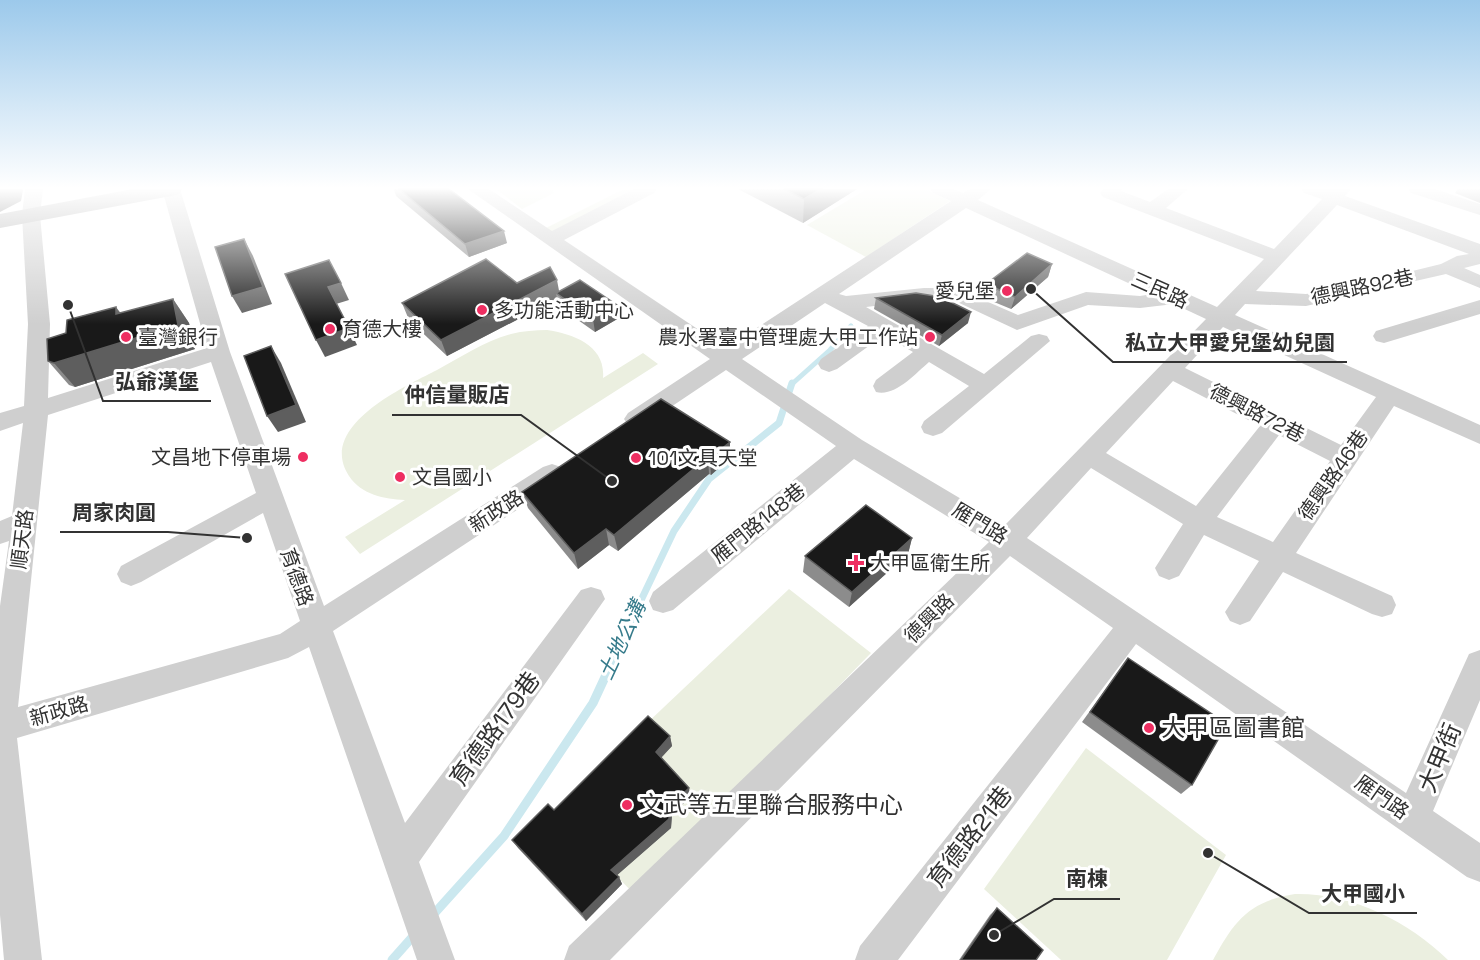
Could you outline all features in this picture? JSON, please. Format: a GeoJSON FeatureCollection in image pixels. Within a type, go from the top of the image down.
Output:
{"type":"FeatureCollection","features":[{"type":"Feature","properties":{"kind":"street","name":"順天路"},"geometry":{"type":"LineString","coordinates":[[23,960],[0,728],[12,528],[36,411],[39,324],[38,234]]}},
{"type":"Feature","properties":{"kind":"street","name":"育德路"},"geometry":{"type":"LineString","coordinates":[[184,234],[219,352],[269,498],[436,960]]}},
{"type":"Feature","properties":{"kind":"street","name":"雁門路"},"geometry":{"type":"LineString","coordinates":[[544,234],[853,446],[1008,540],[1480,864]]}},
{"type":"Feature","properties":{"kind":"street"},"geometry":{"type":"LineString","coordinates":[[615,432],[914,234]]}},
{"type":"Feature","properties":{"kind":"street","name":"三民路"},"geometry":{"type":"LineString","coordinates":[[1037,234],[1480,435]]}},
{"type":"Feature","properties":{"kind":"street"},"geometry":{"type":"LineString","coordinates":[[1215,234],[1277,257]]}},
{"type":"Feature","properties":{"kind":"street","name":"德興路"},"geometry":{"type":"LineString","coordinates":[[583,960],[1008,540],[1299,234]]}},
{"type":"Feature","properties":{"kind":"street"},"geometry":{"type":"LineString","coordinates":[[1438,234],[1480,251]]}},
{"type":"Feature","properties":{"kind":"street","name":"德興路92巷"},"geometry":{"type":"LineString","coordinates":[[1239,297],[1306,300],[1349,292],[1448,268],[1464,260],[1480,258]]}},
{"type":"Feature","properties":{"kind":"street"},"geometry":{"type":"LineString","coordinates":[[1448,268],[1480,282]]}},
{"type":"Feature","properties":{"kind":"street"},"geometry":{"type":"LineString","coordinates":[[844,303],[924,294],[956,294],[1017,323],[1086,298],[1140,302],[1177,297]]}},
{"type":"Feature","properties":{"kind":"street"},"geometry":{"type":"LineString","coordinates":[[822,295],[844,303],[984,384]]}},
{"type":"Feature","properties":{"kind":"street"},"geometry":{"type":"LineString","coordinates":[[1384,336],[1480,308]]}},
{"type":"Feature","properties":{"kind":"street"},"geometry":{"type":"LineString","coordinates":[[830,364],[882,326]]}},
{"type":"Feature","properties":{"kind":"street"},"geometry":{"type":"LineString","coordinates":[[933,427],[1038,341]]}},
{"type":"Feature","properties":{"kind":"street"},"geometry":{"type":"LineString","coordinates":[[0,422],[219,352]]}},
{"type":"Feature","properties":{"kind":"street"},"geometry":{"type":"LineString","coordinates":[[884,386],[928,352]]}},
{"type":"Feature","properties":{"kind":"street","name":"德興路72巷"},"geometry":{"type":"LineString","coordinates":[[1170,370],[1345,458]]}},
{"type":"Feature","properties":{"kind":"street","name":"德興路46巷"},"geometry":{"type":"LineString","coordinates":[[1240,612],[1390,394]]}},
{"type":"Feature","properties":{"kind":"street"},"geometry":{"type":"LineString","coordinates":[[1169,568],[1199,522],[1276,422]]}},
{"type":"Feature","properties":{"kind":"street","name":"雁門路148巷"},"geometry":{"type":"LineString","coordinates":[[663,601],[853,446]]}},
{"type":"Feature","properties":{"kind":"street"},"geometry":{"type":"LineString","coordinates":[[1089,455],[1199,522],[1382,605]]}},
{"type":"Feature","properties":{"kind":"street","name":"新政路"},"geometry":{"type":"LineString","coordinates":[[0,728],[288,645],[316,629],[575,459]]}},
{"type":"Feature","properties":{"kind":"street"},"geometry":{"type":"LineString","coordinates":[[131,574],[269,498]]}},
{"type":"Feature","properties":{"kind":"street","name":"育德路179巷"},"geometry":{"type":"LineString","coordinates":[[399,860],[591,599]]}},
{"type":"Feature","properties":{"kind":"street","name":"育德路21巷"},"geometry":{"type":"LineString","coordinates":[[874,960],[1133,626]]}},
{"type":"Feature","properties":{"kind":"street","name":"大甲街"},"geometry":{"type":"LineString","coordinates":[[1413,818],[1478,676]]}},
{"type":"Feature","properties":{"kind":"shaded area"},"geometry":{"type":"Polygon","coordinates":[[[823,234],[901,234],[866,257],[823,234]]]}},
{"type":"Feature","properties":{"kind":"shaded area"},"geometry":{"type":"Polygon","coordinates":[[[547,330],[568,335],[594,350],[603,367],[603,378],[643,353],[658,364],[360,554],[345,537],[405,500],[367,492],[349,476],[342,458],[344,441],[354,425],[387,397],[482,345],[511,334],[547,330]]]}},
{"type":"Feature","properties":{"kind":"shaded area"},"geometry":{"type":"Polygon","coordinates":[[[789,589],[871,653],[635,895],[554,811],[789,589]]]}},
{"type":"Feature","properties":{"kind":"shaded area"},"geometry":{"type":"Polygon","coordinates":[[[1086,748],[1226,855],[1167,960],[1061,960],[984,889],[1086,748]]]}},
{"type":"Feature","properties":{"kind":"shaded area"},"geometry":{"type":"Polygon","coordinates":[[[1295,894],[1337,898],[1378,912],[1415,933],[1448,960],[1213,960],[1228,934],[1245,915],[1266,902],[1295,894]]]}},
{"type":"Feature","properties":{"kind":"building"},"geometry":{"type":"Polygon","coordinates":[[[453,234],[496,234],[465,244],[453,234]]]}},
{"type":"Feature","properties":{"kind":"building"},"geometry":{"type":"Polygon","coordinates":[[[244,239],[263,287],[232,296],[215,247],[244,239]]]}},
{"type":"Feature","properties":{"kind":"building"},"geometry":{"type":"Polygon","coordinates":[[[1027,253],[1052,264],[1015,297],[986,284],[1027,253]]]}},
{"type":"Feature","properties":{"kind":"building"},"geometry":{"type":"Polygon","coordinates":[[[486,259],[517,283],[550,267],[557,280],[441,340],[402,303],[486,259]]]}},
{"type":"Feature","properties":{"kind":"building"},"geometry":{"type":"Polygon","coordinates":[[[329,260],[341,283],[328,287],[349,328],[316,340],[285,274],[329,260]]]}},
{"type":"Feature","properties":{"kind":"building"},"geometry":{"type":"Polygon","coordinates":[[[580,280],[617,305],[593,319],[556,293],[580,280]]]}},
{"type":"Feature","properties":{"kind":"building"},"geometry":{"type":"Polygon","coordinates":[[[916,293],[941,297],[971,312],[942,335],[876,298],[916,293]]]}},
{"type":"Feature","properties":{"kind":"building"},"geometry":{"type":"Polygon","coordinates":[[[173,299],[178,325],[54,363],[48,361],[47,339],[66,333],[67,320],[116,307],[116,314],[173,299]]]}},
{"type":"Feature","properties":{"kind":"building"},"geometry":{"type":"Polygon","coordinates":[[[271,346],[296,405],[267,416],[244,356],[271,346]]]}},
{"type":"Feature","properties":{"kind":"building"},"geometry":{"type":"Polygon","coordinates":[[[661,399],[730,442],[710,458],[708,457],[614,535],[606,529],[574,553],[522,492],[661,399]]]}},
{"type":"Feature","properties":{"kind":"building","name":"大甲區衛生所"},"geometry":{"type":"Polygon","coordinates":[[[866,505],[912,538],[852,592],[805,556],[866,505]]]}},
{"type":"Feature","properties":{"kind":"building","name":"大甲區圖書館"},"geometry":{"type":"Polygon","coordinates":[[[1128,658],[1227,724],[1192,785],[1090,712],[1128,658]]]}},
{"type":"Feature","properties":{"kind":"building"},"geometry":{"type":"Polygon","coordinates":[[[648,716],[670,736],[656,752],[689,788],[670,806],[669,819],[611,870],[619,877],[582,914],[512,840],[548,804],[554,810],[648,716]]]}},
{"type":"Feature","properties":{"kind":"building"},"geometry":{"type":"Polygon","coordinates":[[[997,908],[1043,950],[1036,960],[961,960],[997,908]]]}},
{"type":"Feature","properties":{"kind":"waterway","name":"土地公溝"},"geometry":{"type":"LineString","coordinates":[[792,384],[830,350],[851,326]]}},
{"type":"Feature","properties":{"kind":"waterway","name":"土地公溝"},"geometry":{"type":"LineString","coordinates":[[624,636],[674,531],[709,479],[779,423],[792,383]]}},
{"type":"Feature","properties":{"kind":"waterway","name":"土地公溝"},"geometry":{"type":"LineString","coordinates":[[432,916],[504,836],[593,703],[625,634]]}},
{"type":"Feature","properties":{"kind":"waterway","name":"土地公溝"},"geometry":{"type":"LineString","coordinates":[[392,960],[416,933]]}},
{"type":"Feature","properties":{"kind":"place","name":"私立大甲愛兒堡幼兒園"},"geometry":{"type":"Point","coordinates":[1031,289]}},
{"type":"Feature","properties":{"kind":"place","name":"愛兒堡"},"geometry":{"type":"Point","coordinates":[1007,291]}},
{"type":"Feature","properties":{"kind":"place","name":"弘爺漢堡"},"geometry":{"type":"Point","coordinates":[68,305]}},
{"type":"Feature","properties":{"kind":"place","name":"多功能活動中心"},"geometry":{"type":"Point","coordinates":[482,310]}},
{"type":"Feature","properties":{"kind":"place","name":"育德大樓"},"geometry":{"type":"Point","coordinates":[330,329]}},
{"type":"Feature","properties":{"kind":"place","name":"臺灣銀行"},"geometry":{"type":"Point","coordinates":[126,337]}},
{"type":"Feature","properties":{"kind":"place","name":"農水署臺中管理處大甲工作站"},"geometry":{"type":"Point","coordinates":[930,337]}},
{"type":"Feature","properties":{"kind":"place","name":"文昌地下停車場"},"geometry":{"type":"Point","coordinates":[303,457]}},
{"type":"Feature","properties":{"kind":"place","name":"101文具天堂"},"geometry":{"type":"Point","coordinates":[636,458]}},
{"type":"Feature","properties":{"kind":"place","name":"文昌國小"},"geometry":{"type":"Point","coordinates":[400,477]}},
{"type":"Feature","properties":{"kind":"place","name":"仲信量販店"},"geometry":{"type":"Point","coordinates":[612,481]}},
{"type":"Feature","properties":{"kind":"place","name":"周家肉圓"},"geometry":{"type":"Point","coordinates":[247,538]}},
{"type":"Feature","properties":{"kind":"place","name":"大甲區衛生所"},"geometry":{"type":"Point","coordinates":[856,563]}},
{"type":"Feature","properties":{"kind":"place","name":"大甲區圖書館"},"geometry":{"type":"Point","coordinates":[1149,728]}},
{"type":"Feature","properties":{"kind":"place","name":"文武等五里聯合服務中心"},"geometry":{"type":"Point","coordinates":[627,805]}},
{"type":"Feature","properties":{"kind":"place","name":"大甲國小"},"geometry":{"type":"Point","coordinates":[1208,853]}},
{"type":"Feature","properties":{"kind":"place","name":"南棟"},"geometry":{"type":"Point","coordinates":[994,935]}}]}
